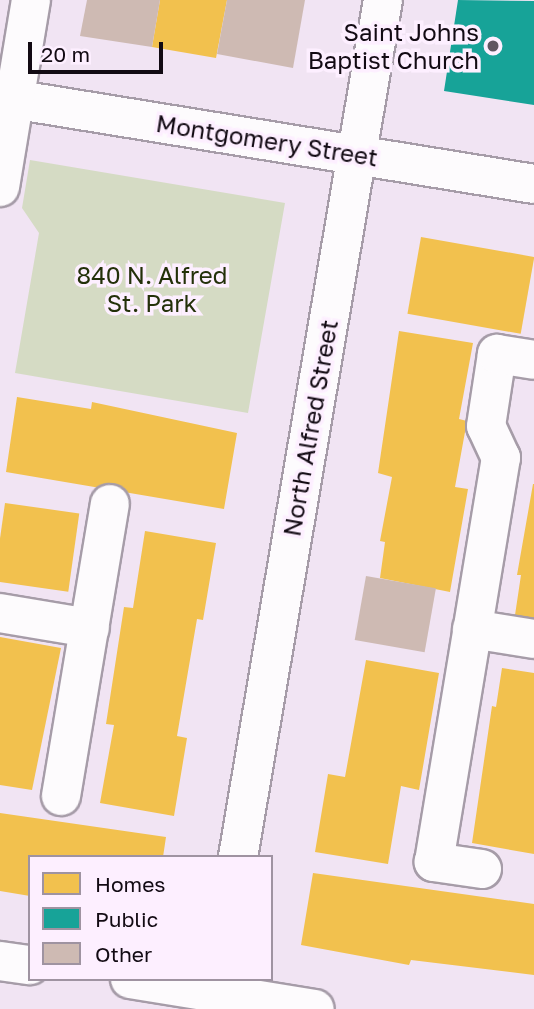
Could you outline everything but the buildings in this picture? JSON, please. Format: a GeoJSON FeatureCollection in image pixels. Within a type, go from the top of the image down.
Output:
{"type":"FeatureCollection","features":[{"type":"Feature","properties":{"kind":"street"},"geometry":{"type":"LineString","coordinates":[[0,187],[7,98],[31,0]]}},
{"type":"Feature","properties":{"kind":"street","name":"North Alfred Street"},"geometry":{"type":"LineString","coordinates":[[238,855],[383,0]]}},
{"type":"Feature","properties":{"kind":"street","name":"Montgomery Street"},"geometry":{"type":"LineString","coordinates":[[7,98],[534,184]]}},
{"type":"Feature","properties":{"kind":"street"},"geometry":{"type":"LineString","coordinates":[[482,869],[434,862],[501,458],[486,426],[497,354],[534,360]]}},
{"type":"Feature","properties":{"kind":"street"},"geometry":{"type":"LineString","coordinates":[[61,796],[110,504]]}},
{"type":"Feature","properties":{"kind":"street"},"geometry":{"type":"LineString","coordinates":[[0,613],[90,628]]}},
{"type":"Feature","properties":{"kind":"street"},"geometry":{"type":"LineString","coordinates":[[472,629],[534,639]]}},
{"type":"Feature","properties":{"kind":"street"},"geometry":{"type":"LineString","coordinates":[[0,961],[28,965]]}},
{"type":"Feature","properties":{"kind":"street"},"geometry":{"type":"LineString","coordinates":[[142,981],[315,1009]]}},
{"type":"Feature","properties":{"kind":"green space","name":"840 N. Alfred St. Park"},"geometry":{"type":"Polygon","coordinates":[[[30,160],[285,203],[248,413],[15,373],[39,233],[22,208],[30,160]]]}},
{"type":"Feature","properties":{"kind":"place","name":"Saint Johns Baptist Church"},"geometry":{"type":"Point","coordinates":[493,46]}}]}
